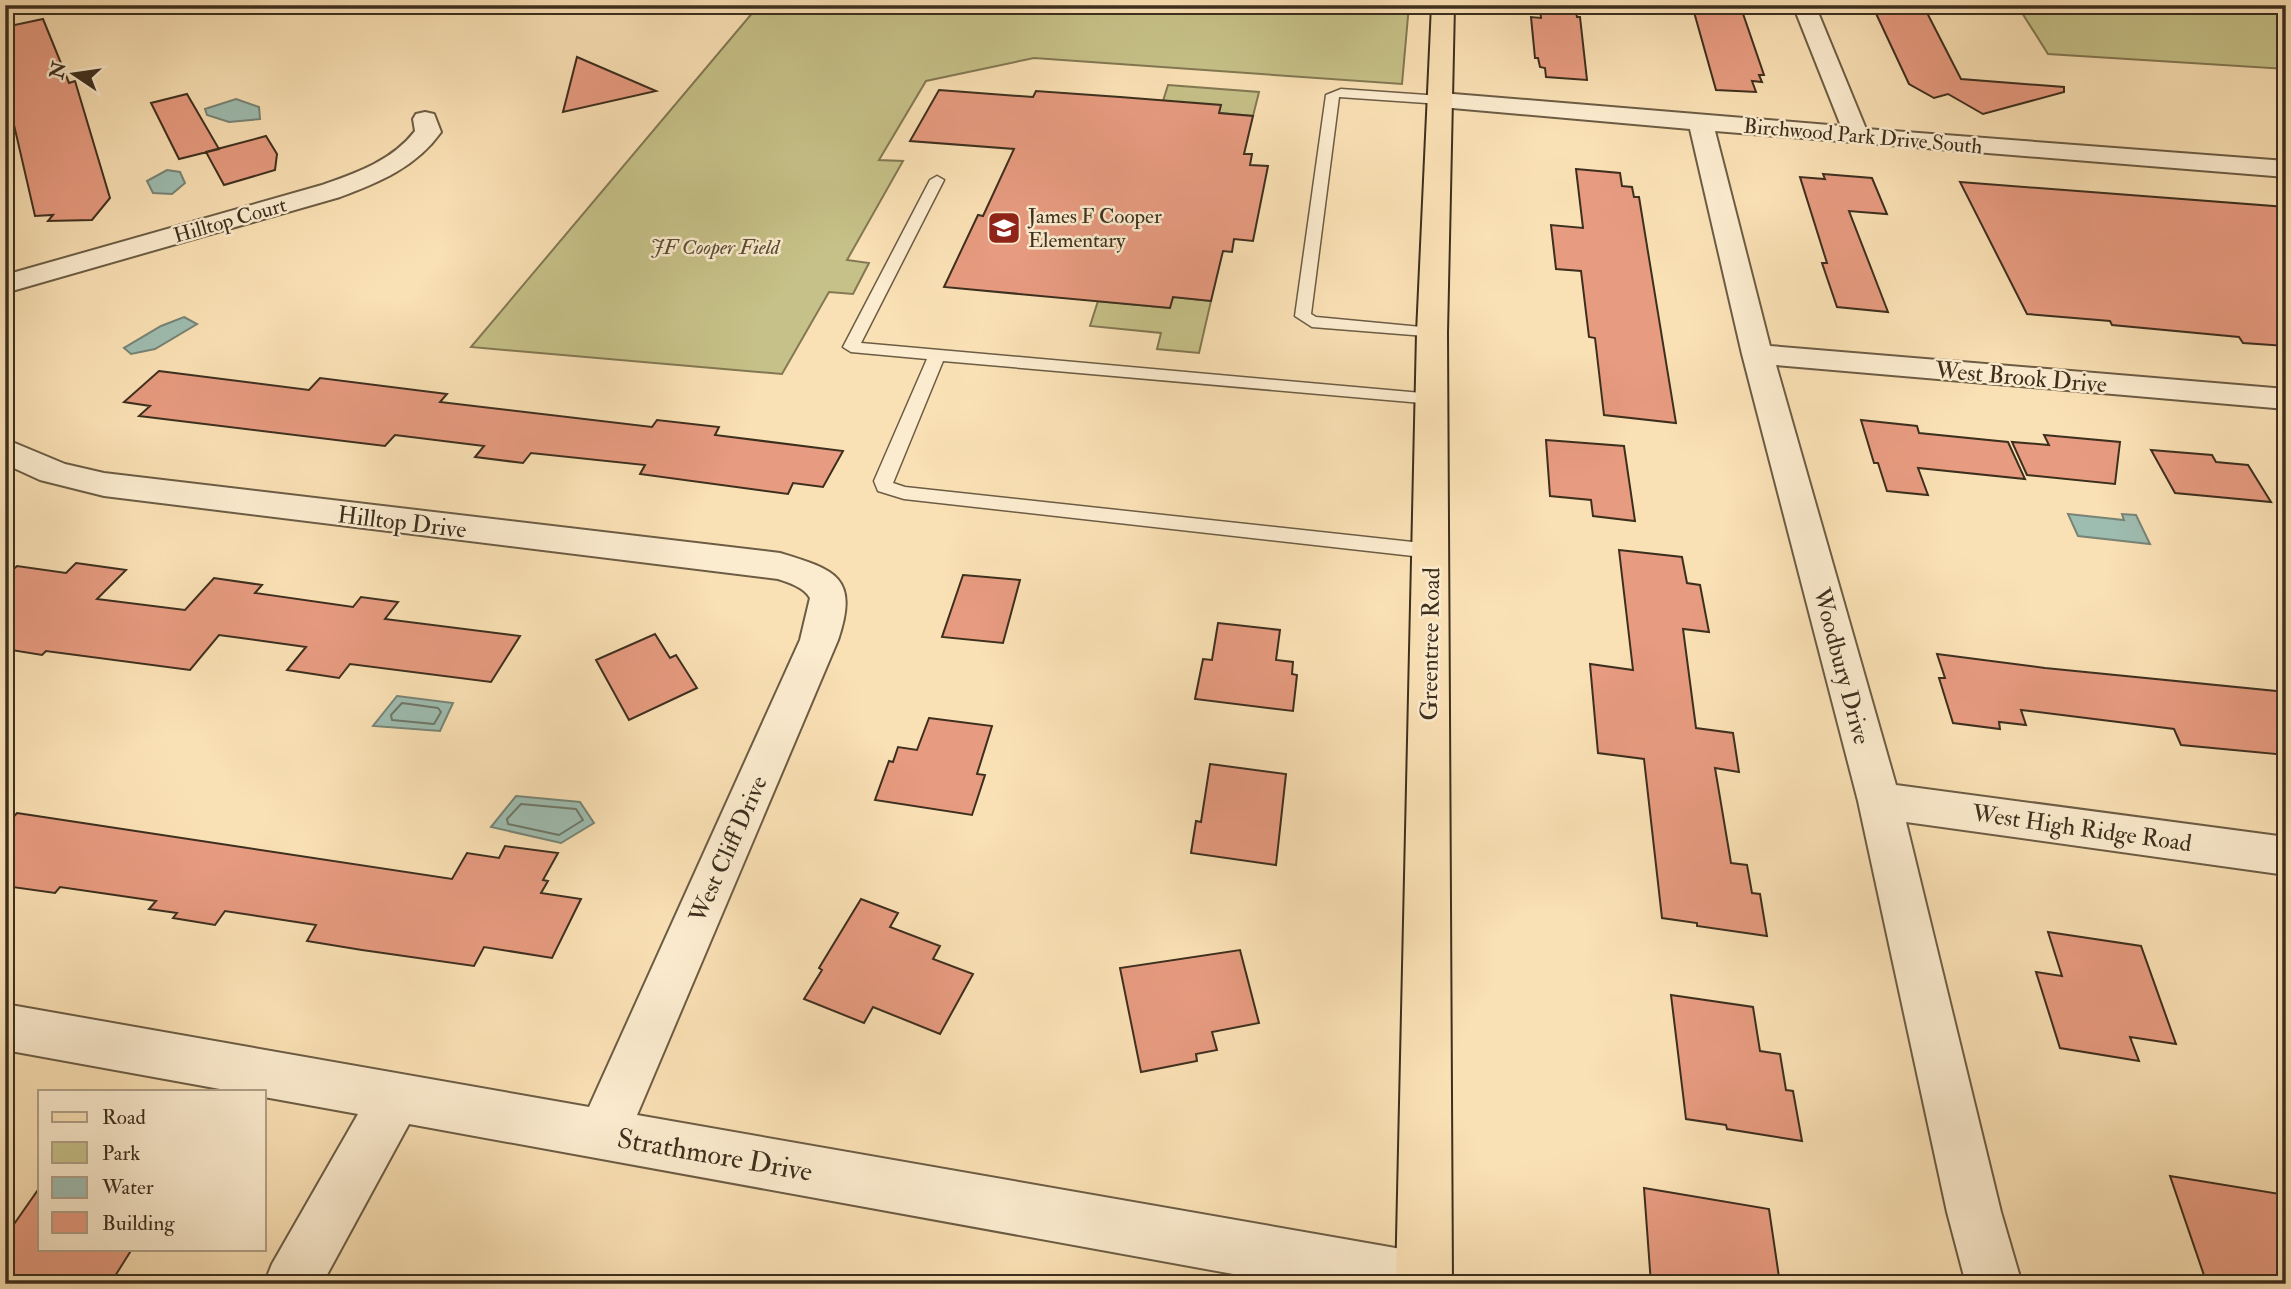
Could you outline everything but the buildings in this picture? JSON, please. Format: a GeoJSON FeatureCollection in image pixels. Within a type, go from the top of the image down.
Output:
{"type":"FeatureCollection","features":[{"type":"Feature","properties":{"kind":"main road","name":"Greentree Road"},"geometry":{"type":"LineString","coordinates":[[1424,1282],[1433,333],[1443,5]]}},
{"type":"Feature","properties":{"kind":"street"},"geometry":{"type":"LineString","coordinates":[[1804,5],[1857,136]]}},
{"type":"Feature","properties":{"kind":"street","name":"Birchwood Park Drive South"},"geometry":{"type":"LineString","coordinates":[[1441,100],[2286,169]]}},
{"type":"Feature","properties":{"kind":"street","name":"Hilltop Court"},"geometry":{"type":"LineString","coordinates":[[5,284],[361,180],[387,167],[418,145],[428,132],[425,119]]}},
{"type":"Feature","properties":{"kind":"street","name":"Woodbury Drive"},"geometry":{"type":"LineString","coordinates":[[1701,122],[1757,354],[1879,800],[1974,1212],[1994,1284]]}},
{"type":"Feature","properties":{"kind":"street","name":"West Brook Drive"},"geometry":{"type":"LineString","coordinates":[[1757,354],[2286,399]]}},
{"type":"Feature","properties":{"kind":"street","name":"Hilltop Drive"},"geometry":{"type":"LineString","coordinates":[[5,450],[66,477],[143,489],[780,566],[803,573]]}},
{"type":"Feature","properties":{"kind":"street","name":"West Cliff Drive"},"geometry":{"type":"LineString","coordinates":[[603,1133],[824,628],[830,603],[827,590],[818,579],[803,573]]}},
{"type":"Feature","properties":{"kind":"street","name":"West High Ridge Road"},"geometry":{"type":"LineString","coordinates":[[1879,800],[2286,856]]}},
{"type":"Feature","properties":{"kind":"street","name":"Strathmore Drive"},"geometry":{"type":"LineString","coordinates":[[5,1027],[1424,1282]]}},
{"type":"Feature","properties":{"kind":"street"},"geometry":{"type":"LineString","coordinates":[[292,1284],[396,1097]]}},
{"type":"Feature","properties":{"kind":"lane"},"geometry":{"type":"LineString","coordinates":[[1433,333],[1312,322],[1303,316],[1333,95],[1341,93],[1441,100]]}},
{"type":"Feature","properties":{"kind":"lane"},"geometry":{"type":"LineString","coordinates":[[937,180],[851,347],[1433,399]]}},
{"type":"Feature","properties":{"kind":"lane"},"geometry":{"type":"LineString","coordinates":[[937,355],[884,476],[885,487],[893,491],[1431,551]]}},
{"type":"Feature","properties":{"kind":"green space","name":"JF Cooper Field"},"geometry":{"type":"Polygon","coordinates":[[[759,5],[1409,5],[1402,84],[1034,58],[926,81],[879,160],[903,161],[847,260],[869,263],[853,294],[829,292],[782,374],[471,347],[759,5]]]}},
{"type":"Feature","properties":{"kind":"green space"},"geometry":{"type":"Polygon","coordinates":[[[2017,5],[2286,5],[2286,69],[2048,54],[2017,5]]]}},
{"type":"Feature","properties":{"kind":"green space"},"geometry":{"type":"Polygon","coordinates":[[[1168,85],[1259,92],[1253,116],[1219,113],[1163,101],[1168,85]]]}},
{"type":"Feature","properties":{"kind":"green space"},"geometry":{"type":"Polygon","coordinates":[[[1173,297],[1211,301],[1199,353],[1157,349],[1161,333],[1090,326],[1098,301],[1169,308],[1173,297]]]}},
{"type":"Feature","properties":{"kind":"water"},"geometry":{"type":"Polygon","coordinates":[[[236,99],[259,107],[260,119],[229,122],[207,115],[205,109],[236,99]]]}},
{"type":"Feature","properties":{"kind":"water"},"geometry":{"type":"Polygon","coordinates":[[[167,170],[180,172],[185,183],[172,194],[153,193],[147,181],[167,170]]]}},
{"type":"Feature","properties":{"kind":"water"},"geometry":{"type":"Polygon","coordinates":[[[184,317],[197,324],[155,349],[131,354],[124,348],[161,326],[184,317]]]}},
{"type":"Feature","properties":{"kind":"water"},"geometry":{"type":"Polygon","coordinates":[[[2068,514],[2124,520],[2122,514],[2136,515],[2150,544],[2078,536],[2068,514]]]}},
{"type":"Feature","properties":{"kind":"water"},"geometry":{"type":"Polygon","coordinates":[[[397,696],[453,703],[440,731],[373,726],[397,696]]]}},
{"type":"Feature","properties":{"kind":"water"},"geometry":{"type":"Polygon","coordinates":[[[516,796],[580,802],[594,823],[561,843],[491,827],[516,796]]]}},
{"type":"Feature","properties":{"kind":"place","name":"James F Cooper Elementary"},"geometry":{"type":"Point","coordinates":[1004,228]}}]}
